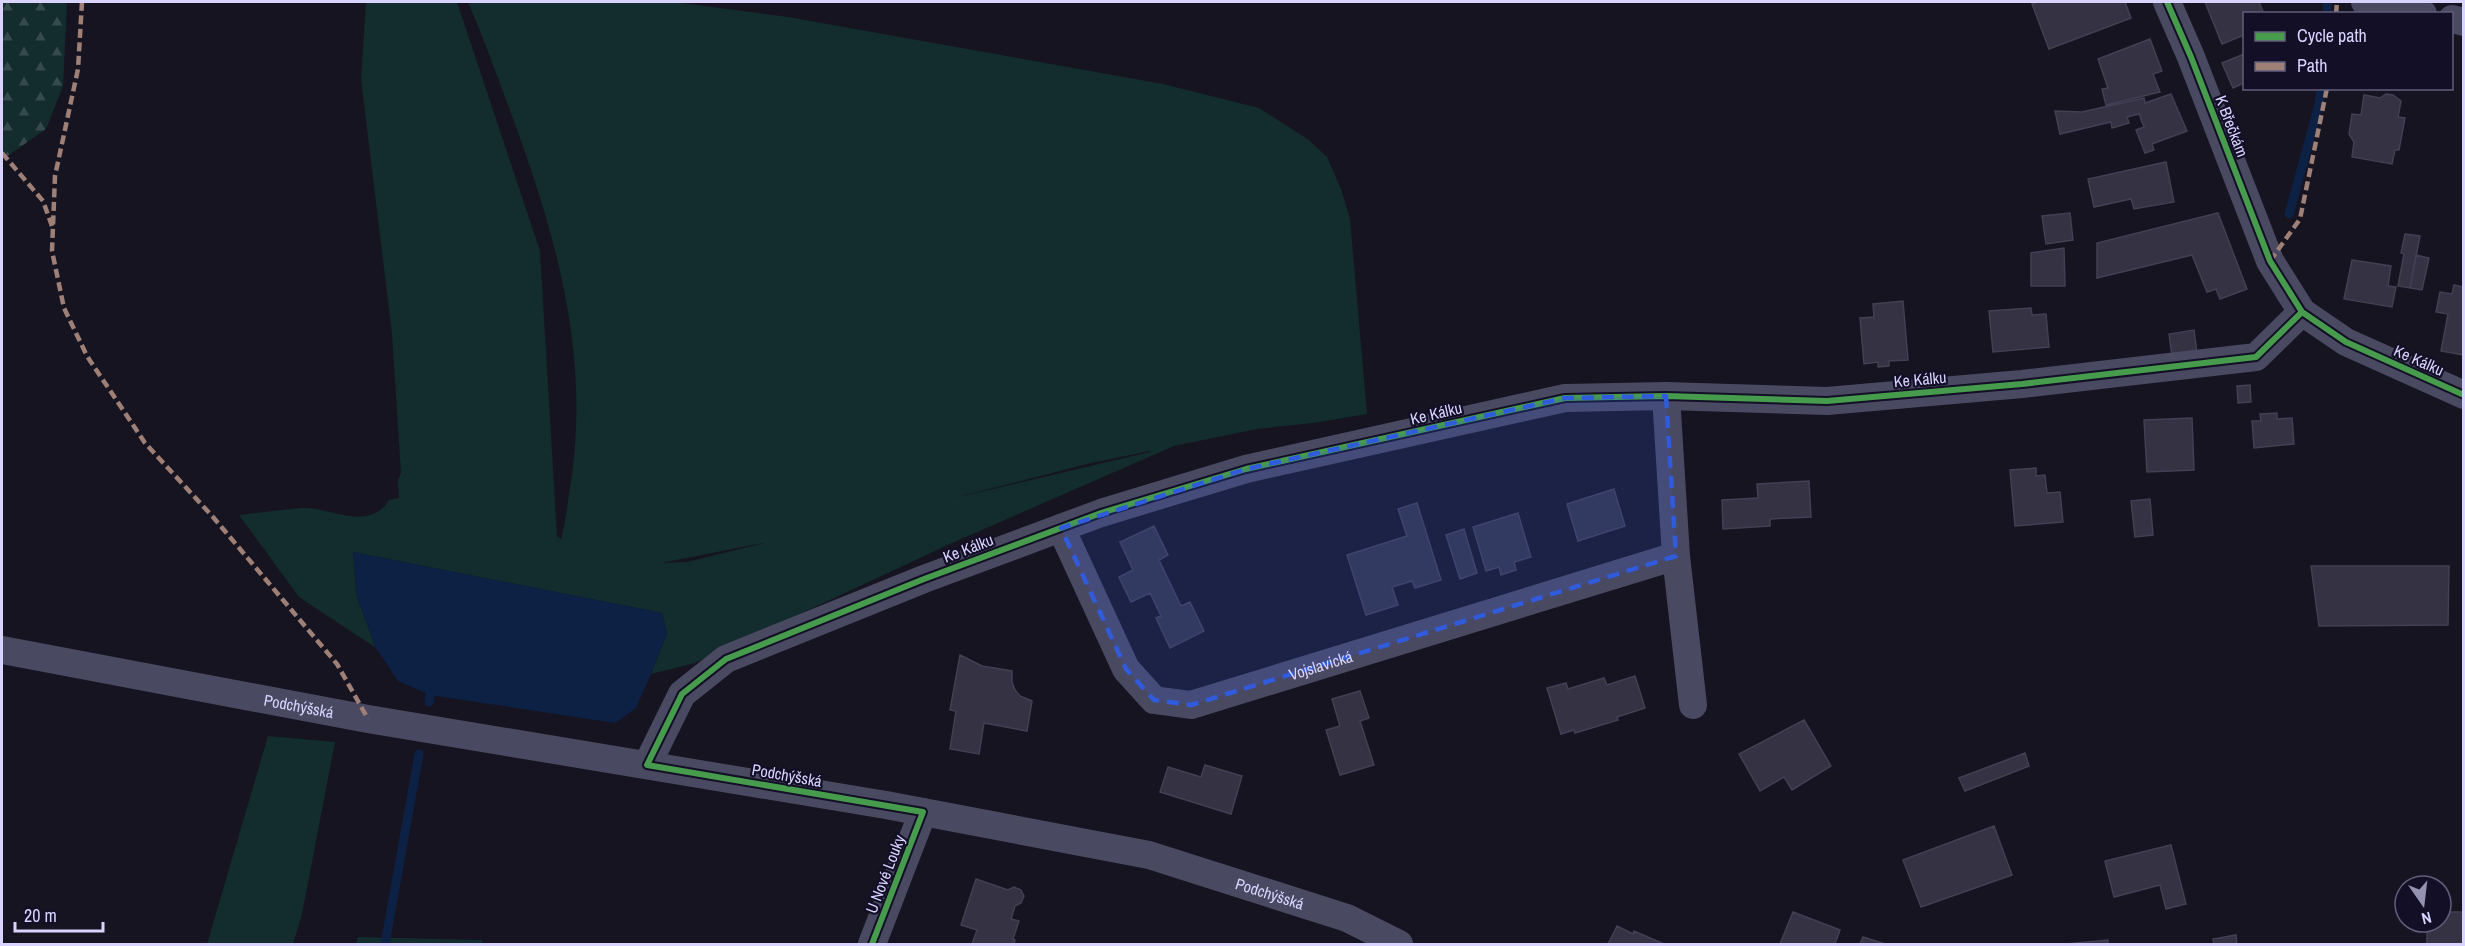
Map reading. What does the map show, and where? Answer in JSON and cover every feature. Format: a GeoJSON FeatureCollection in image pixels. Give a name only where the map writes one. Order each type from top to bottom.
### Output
{"type":"FeatureCollection","features":[{"type":"Feature","properties":{"kind":"street","name":"K Břečkám"},"geometry":{"type":"LineString","coordinates":[[2167,2],[2191,57],[2270,261]]}},
{"type":"Feature","properties":{"kind":"street"},"geometry":{"type":"LineString","coordinates":[[2365,2],[2413,12]]}},
{"type":"Feature","properties":{"kind":"street","name":"Ke Kálku"},"geometry":{"type":"LineString","coordinates":[[2270,261],[2302,312],[2346,342],[2463,395]]}},
{"type":"Feature","properties":{"kind":"street","name":"Ke Kálku"},"geometry":{"type":"LineString","coordinates":[[647,765],[682,694],[726,659],[924,579],[1101,513],[1246,469],[1565,398],[1666,396],[1827,401],[2022,384],[2256,357],[2302,312]]}},
{"type":"Feature","properties":{"kind":"street"},"geometry":{"type":"LineString","coordinates":[[1666,396],[1677,556],[1693,705]]}},
{"type":"Feature","properties":{"kind":"street","name":"Vojslavická"},"geometry":{"type":"LineString","coordinates":[[1061,528],[1126,669],[1154,700],[1191,705],[1677,556]]}},
{"type":"Feature","properties":{"kind":"street","name":"Podchýšská"},"geometry":{"type":"LineString","coordinates":[[2,650],[368,719],[923,812],[1149,855],[1347,918],[1399,945]]}},
{"type":"Feature","properties":{"kind":"street","name":"U Nové Louky"},"geometry":{"type":"LineString","coordinates":[[872,945],[923,812]]}},
{"type":"Feature","properties":{"kind":"highlighted area"},"geometry":{"type":"Polygon","coordinates":[[[1666,396],[1676,556],[1191,705],[1154,700],[1126,669],[1061,528],[1246,469],[1565,398],[1666,396]]]}},
{"type":"Feature","properties":{"kind":"green space"},"geometry":{"type":"Polygon","coordinates":[[[2,2],[67,2],[63,86],[46,129],[6,157],[2,157],[2,2]]]}},
{"type":"Feature","properties":{"kind":"green space"},"geometry":{"type":"Polygon","coordinates":[[[366,2],[457,2],[540,251],[557,536],[561,539],[567,511],[575,445],[576,396],[573,349],[566,302],[544,209],[529,163],[468,2],[674,2],[788,17],[1163,84],[1259,108],[1309,140],[1327,157],[1341,189],[1350,219],[1367,414],[1257,429],[1174,446],[952,543],[695,663],[651,674],[667,634],[662,613],[353,552],[357,597],[376,648],[299,597],[239,515],[304,508],[361,517],[381,510],[389,500],[399,498],[398,480],[401,473],[392,334],[361,79],[366,2]],[[1150,452],[1091,463],[950,499],[1150,452]],[[763,543],[661,563],[687,562],[763,543]]]}},
{"type":"Feature","properties":{"kind":"green space"},"geometry":{"type":"Polygon","coordinates":[[[268,736],[335,742],[302,914],[293,944],[207,944],[268,736]]]}},
{"type":"Feature","properties":{"kind":"green space"},"geometry":{"type":"Polygon","coordinates":[[[358,937],[482,940],[482,944],[356,944],[358,937]]]}},
{"type":"Feature","properties":{"kind":"water"},"geometry":{"type":"Polygon","coordinates":[[[353,552],[662,613],[667,634],[636,708],[615,723],[430,695],[398,681],[376,648],[357,597],[353,552]]]}},
{"type":"Feature","properties":{"kind":"building"},"geometry":{"type":"Polygon","coordinates":[[[2038,2],[2125,2],[2131,18],[2049,49],[2032,4],[2038,2]]]}},
{"type":"Feature","properties":{"kind":"building"},"geometry":{"type":"Polygon","coordinates":[[[2205,2],[2259,2],[2263,12],[2243,12],[2243,35],[2222,44],[2205,2]]]}},
{"type":"Feature","properties":{"kind":"building"},"geometry":{"type":"Polygon","coordinates":[[[2150,39],[2162,71],[2153,74],[2160,92],[2106,105],[2102,89],[2108,88],[2098,59],[2150,39]]]}},
{"type":"Feature","properties":{"kind":"building"},"geometry":{"type":"Polygon","coordinates":[[[2243,54],[2243,83],[2233,88],[2222,63],[2243,54]]]}},
{"type":"Feature","properties":{"kind":"building"},"geometry":{"type":"Polygon","coordinates":[[[2171,94],[2187,131],[2152,144],[2154,150],[2145,153],[2136,130],[2144,127],[2139,114],[2127,117],[2129,123],[2112,128],[2111,122],[2060,134],[2055,111],[2082,112],[2144,98],[2145,103],[2171,94]]]}},
{"type":"Feature","properties":{"kind":"building"},"geometry":{"type":"Polygon","coordinates":[[[2386,94],[2393,95],[2401,101],[2398,117],[2405,118],[2399,150],[2395,150],[2392,164],[2352,157],[2354,142],[2349,134],[2352,114],[2361,115],[2364,95],[2380,98],[2386,94]]]}},
{"type":"Feature","properties":{"kind":"building"},"geometry":{"type":"Polygon","coordinates":[[[2166,162],[2174,202],[2134,209],[2131,199],[2094,207],[2088,179],[2166,162]]]}},
{"type":"Feature","properties":{"kind":"building"},"geometry":{"type":"Polygon","coordinates":[[[2070,213],[2073,240],[2046,244],[2042,216],[2070,213]]]}},
{"type":"Feature","properties":{"kind":"building"},"geometry":{"type":"Polygon","coordinates":[[[2218,213],[2247,289],[2220,299],[2216,289],[2207,292],[2192,255],[2097,278],[2097,243],[2218,213]]]}},
{"type":"Feature","properties":{"kind":"building"},"geometry":{"type":"Polygon","coordinates":[[[2405,234],[2420,236],[2410,288],[2398,286],[2405,234]]]}},
{"type":"Feature","properties":{"kind":"building"},"geometry":{"type":"Polygon","coordinates":[[[2064,248],[2065,286],[2031,286],[2031,253],[2064,248]]]}},
{"type":"Feature","properties":{"kind":"building"},"geometry":{"type":"Polygon","coordinates":[[[2416,255],[2429,258],[2422,290],[2410,288],[2416,255]]]}},
{"type":"Feature","properties":{"kind":"building"},"geometry":{"type":"Polygon","coordinates":[[[2352,260],[2391,266],[2388,286],[2396,287],[2392,307],[2344,299],[2352,260]]]}},
{"type":"Feature","properties":{"kind":"building"},"geometry":{"type":"Polygon","coordinates":[[[2454,285],[2464,287],[2464,355],[2441,351],[2448,314],[2436,312],[2440,292],[2452,294],[2454,285]]]}},
{"type":"Feature","properties":{"kind":"building"},"geometry":{"type":"Polygon","coordinates":[[[1903,301],[1908,360],[1889,361],[1889,366],[1878,367],[1878,362],[1864,364],[1860,318],[1874,317],[1873,304],[1903,301]]]}},
{"type":"Feature","properties":{"kind":"building"},"geometry":{"type":"Polygon","coordinates":[[[2031,308],[2032,315],[2046,314],[2049,347],[1993,352],[1989,311],[2031,308]]]}},
{"type":"Feature","properties":{"kind":"building"},"geometry":{"type":"Polygon","coordinates":[[[2194,330],[2197,353],[2172,356],[2169,334],[2194,330]]]}},
{"type":"Feature","properties":{"kind":"building"},"geometry":{"type":"Polygon","coordinates":[[[2250,385],[2251,402],[2238,403],[2237,386],[2250,385]]]}},
{"type":"Feature","properties":{"kind":"building"},"geometry":{"type":"Polygon","coordinates":[[[2277,413],[2277,419],[2292,418],[2294,444],[2254,448],[2252,421],[2261,421],[2260,414],[2277,413]]]}},
{"type":"Feature","properties":{"kind":"building"},"geometry":{"type":"Polygon","coordinates":[[[2192,418],[2194,470],[2147,472],[2144,420],[2192,418]]]}},
{"type":"Feature","properties":{"kind":"building"},"geometry":{"type":"Polygon","coordinates":[[[2036,468],[2036,476],[2045,475],[2047,493],[2060,492],[2063,522],[2015,526],[2010,470],[2036,468]]]}},
{"type":"Feature","properties":{"kind":"building"},"geometry":{"type":"Polygon","coordinates":[[[1809,481],[1811,517],[1770,519],[1770,526],[1723,529],[1722,500],[1758,498],[1757,484],[1809,481]]]}},
{"type":"Feature","properties":{"kind":"building"},"geometry":{"type":"Polygon","coordinates":[[[1614,489],[1625,526],[1578,541],[1567,504],[1614,489]]]}},
{"type":"Feature","properties":{"kind":"building"},"geometry":{"type":"Polygon","coordinates":[[[2150,499],[2153,535],[2135,537],[2131,501],[2150,499]]]}},
{"type":"Feature","properties":{"kind":"building"},"geometry":{"type":"Polygon","coordinates":[[[1417,503],[1441,580],[1415,588],[1412,581],[1392,587],[1398,605],[1366,615],[1347,555],[1407,536],[1398,509],[1417,503]]]}},
{"type":"Feature","properties":{"kind":"building"},"geometry":{"type":"Polygon","coordinates":[[[1518,513],[1531,557],[1514,562],[1516,570],[1501,575],[1499,567],[1486,571],[1473,527],[1518,513]]]}},
{"type":"Feature","properties":{"kind":"building"},"geometry":{"type":"Polygon","coordinates":[[[1154,526],[1168,555],[1159,560],[1181,606],[1190,602],[1204,631],[1170,648],[1156,618],[1161,616],[1150,593],[1131,602],[1119,577],[1133,570],[1120,542],[1154,526]]]}},
{"type":"Feature","properties":{"kind":"building"},"geometry":{"type":"Polygon","coordinates":[[[1464,529],[1477,573],[1460,579],[1446,535],[1464,529]]]}},
{"type":"Feature","properties":{"kind":"building"},"geometry":{"type":"Polygon","coordinates":[[[2311,566],[2449,566],[2448,625],[2319,626],[2311,566]]]}},
{"type":"Feature","properties":{"kind":"building"},"geometry":{"type":"Polygon","coordinates":[[[960,655],[982,666],[1012,671],[1015,690],[1020,696],[1032,701],[1027,731],[984,723],[979,754],[950,749],[956,711],[950,710],[960,655]]]}},
{"type":"Feature","properties":{"kind":"building"},"geometry":{"type":"Polygon","coordinates":[[[1635,676],[1645,708],[1617,717],[1618,720],[1575,733],[1574,730],[1561,734],[1547,688],[1566,683],[1568,689],[1604,678],[1607,685],[1635,676]]]}},
{"type":"Feature","properties":{"kind":"building"},"geometry":{"type":"Polygon","coordinates":[[[1360,691],[1369,718],[1360,721],[1374,765],[1340,775],[1326,730],[1340,726],[1332,699],[1360,691]]]}},
{"type":"Feature","properties":{"kind":"building"},"geometry":{"type":"Polygon","coordinates":[[[1804,720],[1831,766],[1792,790],[1784,777],[1760,791],[1739,754],[1804,720]]]}},
{"type":"Feature","properties":{"kind":"building"},"geometry":{"type":"Polygon","coordinates":[[[2025,753],[2029,766],[1965,791],[1959,778],[2025,753]]]}},
{"type":"Feature","properties":{"kind":"building"},"geometry":{"type":"Polygon","coordinates":[[[1205,765],[1242,776],[1231,814],[1160,792],[1168,767],[1201,777],[1205,765]]]}},
{"type":"Feature","properties":{"kind":"building"},"geometry":{"type":"Polygon","coordinates":[[[1994,826],[2012,875],[1921,907],[1903,860],[1994,826]]]}},
{"type":"Feature","properties":{"kind":"building"},"geometry":{"type":"Polygon","coordinates":[[[2171,845],[2186,904],[2166,909],[2160,885],[2114,897],[2105,861],[2171,845]]]}},
{"type":"Feature","properties":{"kind":"building"},"geometry":{"type":"Polygon","coordinates":[[[976,879],[1008,890],[1014,887],[1021,890],[1024,896],[1021,903],[1015,906],[1011,919],[1019,921],[1013,939],[1014,944],[972,944],[977,930],[961,925],[976,879]]]}},
{"type":"Feature","properties":{"kind":"building"},"geometry":{"type":"Polygon","coordinates":[[[1793,912],[1840,930],[1835,944],[1780,944],[1793,912]]]}},
{"type":"Feature","properties":{"kind":"building"},"geometry":{"type":"Polygon","coordinates":[[[2453,912],[2464,912],[2464,944],[2427,944],[2427,934],[2453,934],[2453,912]]]}},
{"type":"Feature","properties":{"kind":"building"},"geometry":{"type":"Polygon","coordinates":[[[1617,926],[1633,934],[1634,931],[1664,944],[1608,944],[1617,926]]]}},
{"type":"Feature","properties":{"kind":"building"},"geometry":{"type":"Polygon","coordinates":[[[2236,935],[2237,944],[2214,944],[2213,939],[2236,935]]]}},
{"type":"Feature","properties":{"kind":"building"},"geometry":{"type":"Polygon","coordinates":[[[1863,937],[1885,944],[1860,944],[1863,937]]]}},
{"type":"Feature","properties":{"kind":"building"},"geometry":{"type":"Polygon","coordinates":[[[2108,940],[2108,944],[2065,944],[2108,940]]]}},
{"type":"Feature","properties":{"kind":"waterway"},"geometry":{"type":"LineString","coordinates":[[2327,2],[2328,12]]}},
{"type":"Feature","properties":{"kind":"waterway"},"geometry":{"type":"LineString","coordinates":[[2289,214],[2321,90]]}},
{"type":"Feature","properties":{"kind":"waterway"},"geometry":{"type":"LineString","coordinates":[[429,702],[430,695]]}},
{"type":"Feature","properties":{"kind":"waterway"},"geometry":{"type":"LineString","coordinates":[[385,944],[419,754]]}},
{"type":"Feature","properties":{"kind":"marked path"},"geometry":{"type":"LineString","coordinates":[[82,2],[78,69],[55,176],[52,251],[64,308],[87,356],[145,443],[213,517],[337,664],[368,719]]}},
{"type":"Feature","properties":{"kind":"marked path"},"geometry":{"type":"LineString","coordinates":[[2336,12],[2337,2]]}},
{"type":"Feature","properties":{"kind":"marked path"},"geometry":{"type":"LineString","coordinates":[[2270,261],[2300,219],[2327,90]]}},
{"type":"Feature","properties":{"kind":"marked path"},"geometry":{"type":"LineString","coordinates":[[2,153],[43,201],[52,226]]}},
{"type":"Feature","properties":{"kind":"cycle path"},"geometry":{"type":"LineString","coordinates":[[2167,2],[2191,57],[2270,261],[2302,312],[2346,342],[2464,395]]}},
{"type":"Feature","properties":{"kind":"cycle path"},"geometry":{"type":"LineString","coordinates":[[872,944],[923,812],[647,765],[682,694],[726,659],[924,579],[1101,513],[1246,469],[1565,398],[1666,396],[1827,401],[2022,384],[2256,357],[2302,312]]}}]}
